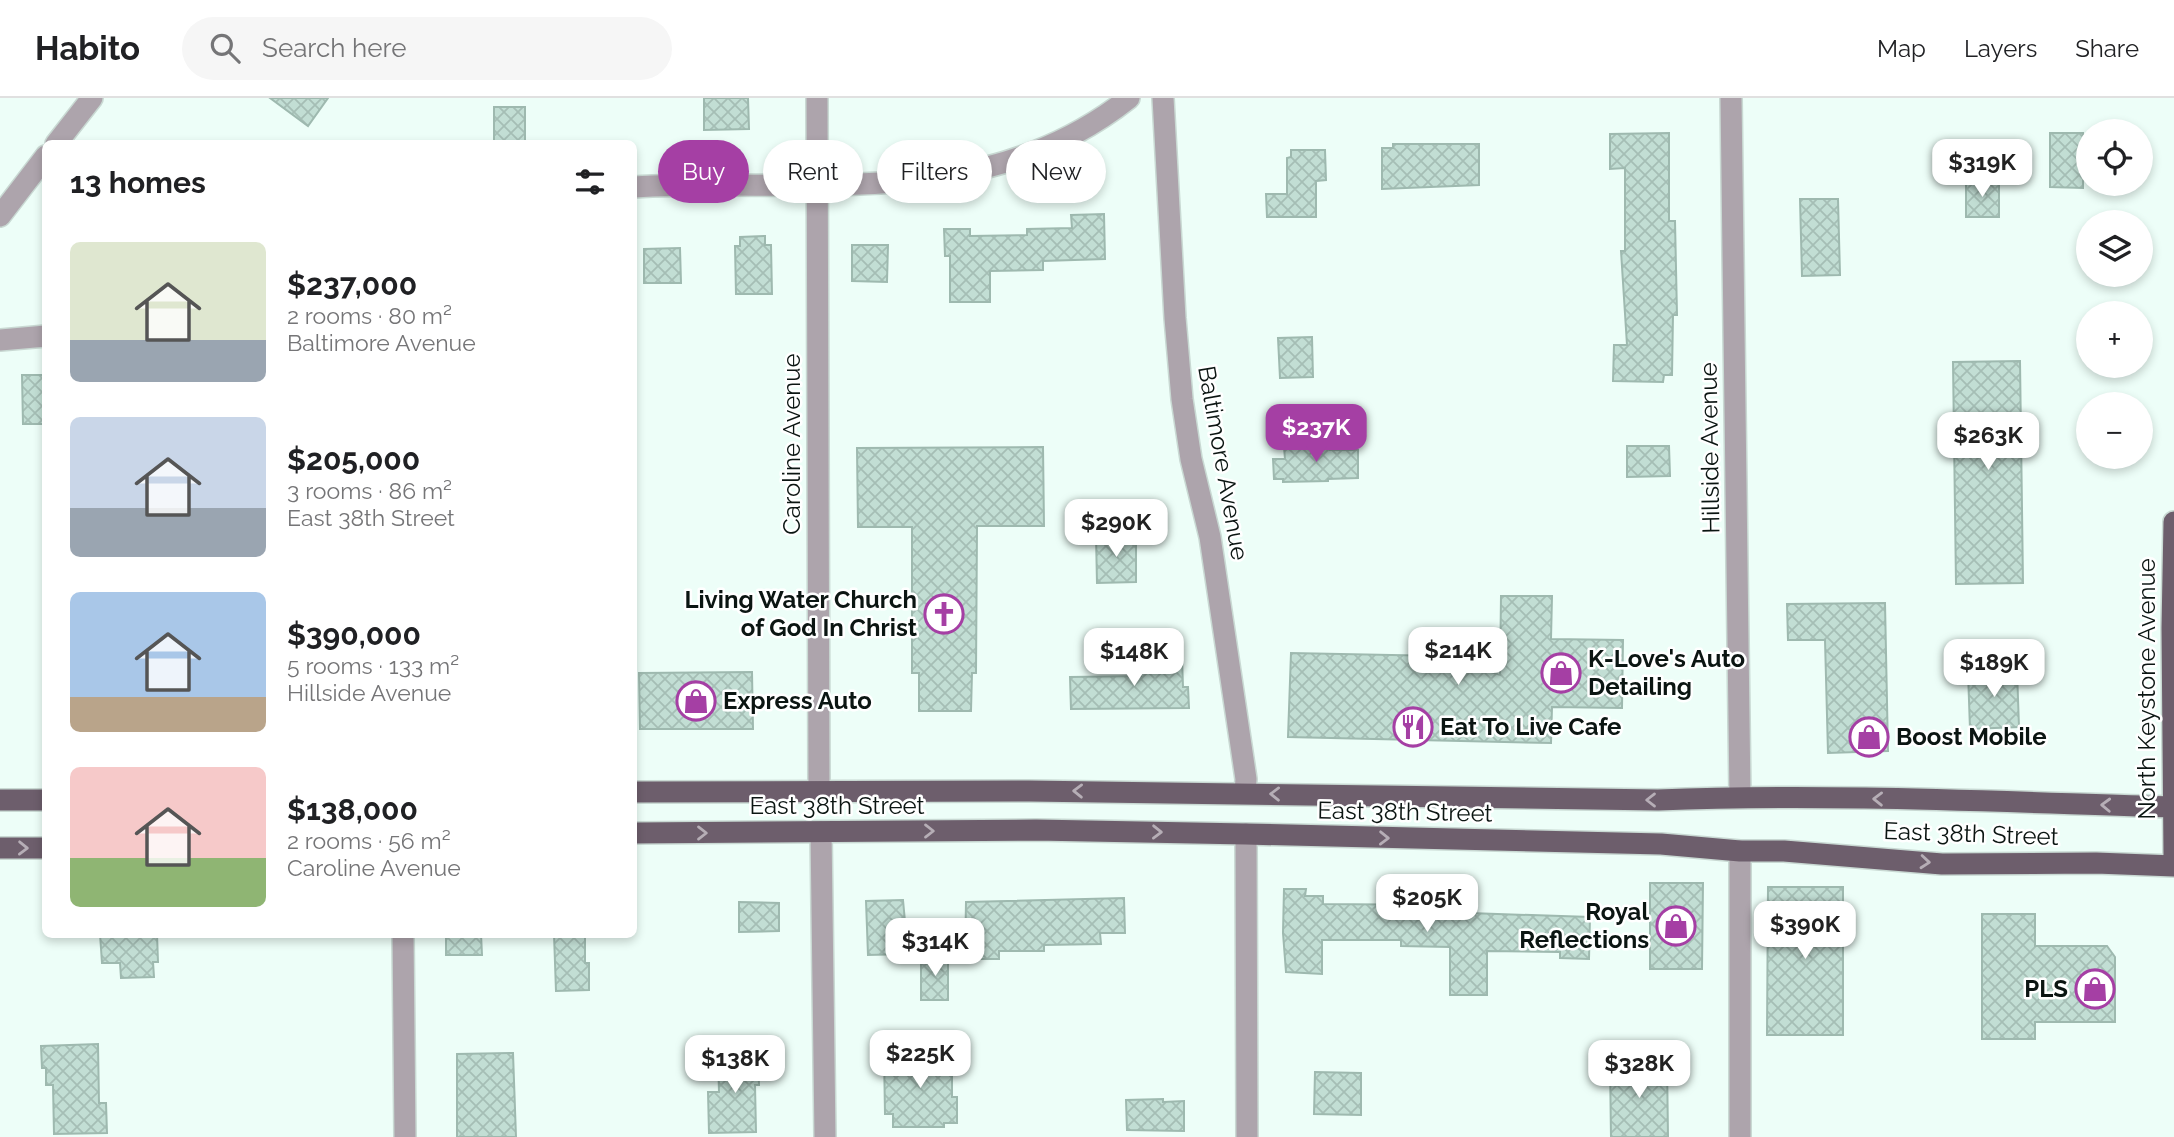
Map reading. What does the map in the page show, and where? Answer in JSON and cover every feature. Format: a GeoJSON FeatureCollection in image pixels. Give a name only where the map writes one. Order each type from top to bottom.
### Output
{"type":"FeatureCollection","features":[{"type":"Feature","properties":{"kind":"main road","name":"North Keystone Avenue"},"geometry":{"type":"LineString","coordinates":[[2174,522],[2174,855]]}},
{"type":"Feature","properties":{"kind":"main road","name":"East 38th Street"},"geometry":{"type":"LineString","coordinates":[[637,792],[1245,793],[1603,799],[1740,797],[1978,800],[2174,807]]}},
{"type":"Feature","properties":{"kind":"main road"},"geometry":{"type":"LineString","coordinates":[[0,800],[42,800]]}},
{"type":"Feature","properties":{"kind":"main road","name":"East 38th Street"},"geometry":{"type":"LineString","coordinates":[[637,833],[1037,830],[1246,834],[1661,844],[1942,864],[2096,863],[2174,866]]}},
{"type":"Feature","properties":{"kind":"main road"},"geometry":{"type":"LineString","coordinates":[[0,848],[42,848]]}},
{"type":"Feature","properties":{"kind":"street"},"geometry":{"type":"LineString","coordinates":[[59,140],[92,98]]}},
{"type":"Feature","properties":{"kind":"street","name":"Caroline Avenue"},"geometry":{"type":"LineString","coordinates":[[817,98],[817,140]]}},
{"type":"Feature","properties":{"kind":"street"},"geometry":{"type":"LineString","coordinates":[[863,183],[942,178],[1019,159],[1072,136],[1129,98]]}},
{"type":"Feature","properties":{"kind":"street","name":"Baltimore Avenue"},"geometry":{"type":"LineString","coordinates":[[1163,98],[1174,305],[1182,398],[1191,459],[1212,552],[1246,779],[1245,793]]}},
{"type":"Feature","properties":{"kind":"street","name":"Hillside Avenue"},"geometry":{"type":"LineString","coordinates":[[1731,98],[1740,797]]}},
{"type":"Feature","properties":{"kind":"street"},"geometry":{"type":"LineString","coordinates":[[0,216],[42,161]]}},
{"type":"Feature","properties":{"kind":"street"},"geometry":{"type":"LineString","coordinates":[[637,187],[763,185]]}},
{"type":"Feature","properties":{"kind":"street","name":"Caroline Avenue"},"geometry":{"type":"LineString","coordinates":[[818,203],[819,791]]}},
{"type":"Feature","properties":{"kind":"street"},"geometry":{"type":"LineString","coordinates":[[0,340],[42,336]]}},
{"type":"Feature","properties":{"kind":"street"},"geometry":{"type":"LineString","coordinates":[[821,832],[825,1137]]}},
{"type":"Feature","properties":{"kind":"street"},"geometry":{"type":"LineString","coordinates":[[1246,834],[1247,1137]]}},
{"type":"Feature","properties":{"kind":"street"},"geometry":{"type":"LineString","coordinates":[[1740,851],[1740,1137]]}},
{"type":"Feature","properties":{"kind":"street"},"geometry":{"type":"LineString","coordinates":[[402,938],[405,1137]]}},
{"type":"Feature","properties":{"kind":"building"},"geometry":{"type":"Polygon","coordinates":[[[270,98],[328,98],[308,126],[270,98]]]}},
{"type":"Feature","properties":{"kind":"building"},"geometry":{"type":"Polygon","coordinates":[[[704,98],[748,98],[749,129],[704,130],[704,98]]]}},
{"type":"Feature","properties":{"kind":"building"},"geometry":{"type":"Polygon","coordinates":[[[494,107],[525,107],[525,140],[494,140],[494,107]]]}},
{"type":"Feature","properties":{"kind":"building"},"geometry":{"type":"Polygon","coordinates":[[[1669,133],[1669,221],[1675,221],[1677,315],[1673,315],[1672,375],[1664,375],[1663,382],[1613,381],[1614,345],[1627,345],[1621,251],[1625,251],[1625,168],[1610,169],[1610,134],[1669,133]]]}},
{"type":"Feature","properties":{"kind":"building"},"geometry":{"type":"Polygon","coordinates":[[[2050,133],[2076,133],[2076,188],[2050,187],[2050,133]]]}},
{"type":"Feature","properties":{"kind":"building"},"geometry":{"type":"Polygon","coordinates":[[[1393,144],[1479,144],[1479,185],[1382,189],[1382,148],[1393,148],[1393,144]]]}},
{"type":"Feature","properties":{"kind":"building"},"geometry":{"type":"Polygon","coordinates":[[[1291,150],[1325,150],[1326,180],[1316,181],[1316,217],[1267,217],[1266,194],[1287,194],[1287,158],[1291,157],[1291,150]]]}},
{"type":"Feature","properties":{"kind":"building"},"geometry":{"type":"Polygon","coordinates":[[[1966,180],[1999,181],[1999,217],[1966,217],[1966,180]]]}},
{"type":"Feature","properties":{"kind":"building"},"geometry":{"type":"Polygon","coordinates":[[[1800,199],[1838,199],[1840,275],[1802,276],[1800,199]]]}},
{"type":"Feature","properties":{"kind":"building"},"geometry":{"type":"Polygon","coordinates":[[[1104,214],[1105,259],[1043,261],[1043,270],[990,271],[990,302],[950,302],[950,256],[945,256],[944,229],[970,229],[970,236],[1027,235],[1027,229],[1072,228],[1071,215],[1104,214]]]}},
{"type":"Feature","properties":{"kind":"building"},"geometry":{"type":"Polygon","coordinates":[[[765,236],[765,245],[771,245],[772,294],[736,294],[735,246],[740,246],[740,237],[765,236]]]}},
{"type":"Feature","properties":{"kind":"building"},"geometry":{"type":"Polygon","coordinates":[[[852,245],[888,245],[887,282],[852,281],[852,245]]]}},
{"type":"Feature","properties":{"kind":"building"},"geometry":{"type":"Polygon","coordinates":[[[680,248],[681,283],[644,283],[644,249],[680,248]]]}},
{"type":"Feature","properties":{"kind":"building"},"geometry":{"type":"Polygon","coordinates":[[[1312,337],[1313,377],[1280,378],[1278,338],[1312,337]]]}},
{"type":"Feature","properties":{"kind":"building"},"geometry":{"type":"Polygon","coordinates":[[[2020,361],[2023,583],[1956,584],[1953,362],[2020,361]]]}},
{"type":"Feature","properties":{"kind":"building"},"geometry":{"type":"Polygon","coordinates":[[[22,375],[42,375],[42,424],[23,424],[22,375]]]}},
{"type":"Feature","properties":{"kind":"building"},"geometry":{"type":"Polygon","coordinates":[[[1330,446],[1330,450],[1358,450],[1358,478],[1283,482],[1283,479],[1274,479],[1273,459],[1285,459],[1284,447],[1330,446]]]}},
{"type":"Feature","properties":{"kind":"building"},"geometry":{"type":"Polygon","coordinates":[[[1627,446],[1669,446],[1670,476],[1627,477],[1627,446]]]}},
{"type":"Feature","properties":{"kind":"building"},"geometry":{"type":"Polygon","coordinates":[[[1043,447],[1044,526],[977,526],[976,673],[972,673],[971,711],[919,711],[919,673],[912,673],[912,527],[858,527],[857,448],[1043,447]]]}},
{"type":"Feature","properties":{"kind":"building"},"geometry":{"type":"Polygon","coordinates":[[[1136,535],[1136,582],[1097,583],[1096,536],[1136,535]]]}},
{"type":"Feature","properties":{"kind":"building"},"geometry":{"type":"Polygon","coordinates":[[[1501,596],[1552,596],[1551,639],[1623,640],[1622,708],[1552,707],[1551,743],[1288,737],[1291,653],[1442,656],[1500,675],[1501,596]]]}},
{"type":"Feature","properties":{"kind":"building"},"geometry":{"type":"Polygon","coordinates":[[[1885,603],[1888,751],[1828,753],[1825,640],[1788,640],[1787,604],[1885,603]]]}},
{"type":"Feature","properties":{"kind":"building"},"geometry":{"type":"Polygon","coordinates":[[[1182,657],[1183,687],[1188,687],[1189,708],[1071,709],[1070,677],[1141,676],[1140,659],[1182,657]]]}},
{"type":"Feature","properties":{"kind":"building"},"geometry":{"type":"Polygon","coordinates":[[[2017,670],[2019,727],[1970,729],[1968,672],[2017,670]]]}},
{"type":"Feature","properties":{"kind":"building","name":"Express Auto"},"geometry":{"type":"Polygon","coordinates":[[[752,672],[753,729],[640,729],[639,673],[752,672]]]}},
{"type":"Feature","properties":{"kind":"building","name":"Royal Reflections"},"geometry":{"type":"Polygon","coordinates":[[[1650,883],[1703,883],[1702,969],[1650,969],[1650,883]]]}},
{"type":"Feature","properties":{"kind":"building"},"geometry":{"type":"Polygon","coordinates":[[[1768,887],[1843,887],[1843,1035],[1767,1035],[1768,887]]]}},
{"type":"Feature","properties":{"kind":"building"},"geometry":{"type":"Polygon","coordinates":[[[1284,889],[1306,889],[1305,896],[1323,896],[1323,904],[1445,905],[1445,901],[1469,901],[1469,913],[1590,917],[1589,959],[1560,958],[1560,952],[1487,951],[1487,995],[1450,995],[1450,947],[1401,946],[1401,940],[1322,940],[1322,974],[1286,972],[1284,889]]]}},
{"type":"Feature","properties":{"kind":"building"},"geometry":{"type":"Polygon","coordinates":[[[1124,898],[1125,933],[1100,933],[1101,944],[1044,945],[1044,951],[999,951],[999,959],[965,959],[966,902],[1124,898]]]}},
{"type":"Feature","properties":{"kind":"building"},"geometry":{"type":"Polygon","coordinates":[[[903,900],[908,954],[868,955],[866,901],[903,900]]]}},
{"type":"Feature","properties":{"kind":"building"},"geometry":{"type":"Polygon","coordinates":[[[739,902],[779,903],[779,931],[739,932],[739,902]]]}},
{"type":"Feature","properties":{"kind":"building"},"geometry":{"type":"Polygon","coordinates":[[[1982,914],[2035,914],[2035,946],[2107,946],[2115,957],[2115,1022],[2035,1022],[2035,1039],[1982,1039],[1982,914]]]}},
{"type":"Feature","properties":{"kind":"building"},"geometry":{"type":"Polygon","coordinates":[[[100,938],[157,938],[158,962],[153,962],[154,977],[121,978],[120,963],[102,963],[100,938]]]}},
{"type":"Feature","properties":{"kind":"building"},"geometry":{"type":"Polygon","coordinates":[[[446,938],[481,938],[482,955],[446,955],[446,938]]]}},
{"type":"Feature","properties":{"kind":"building"},"geometry":{"type":"Polygon","coordinates":[[[554,938],[585,938],[589,990],[556,991],[554,938]]]}},
{"type":"Feature","properties":{"kind":"building"},"geometry":{"type":"Polygon","coordinates":[[[921,955],[948,955],[948,1000],[921,1000],[921,955]]]}},
{"type":"Feature","properties":{"kind":"building"},"geometry":{"type":"Polygon","coordinates":[[[98,1044],[99,1103],[106,1103],[107,1133],[54,1134],[53,1085],[46,1085],[46,1068],[42,1068],[41,1046],[98,1044]]]}},
{"type":"Feature","properties":{"kind":"building"},"geometry":{"type":"Polygon","coordinates":[[[513,1053],[516,1137],[457,1137],[457,1054],[513,1053]]]}},
{"type":"Feature","properties":{"kind":"building"},"geometry":{"type":"Polygon","coordinates":[[[758,1053],[759,1085],[755,1085],[756,1132],[709,1133],[708,1092],[719,1092],[718,1054],[758,1053]]]}},
{"type":"Feature","properties":{"kind":"building"},"geometry":{"type":"Polygon","coordinates":[[[952,1053],[952,1097],[957,1097],[957,1123],[944,1123],[944,1127],[893,1127],[893,1114],[885,1114],[884,1054],[952,1053]]]}},
{"type":"Feature","properties":{"kind":"building"},"geometry":{"type":"Polygon","coordinates":[[[1624,1061],[1667,1062],[1668,1137],[1611,1137],[1610,1064],[1624,1064],[1624,1061]]]}},
{"type":"Feature","properties":{"kind":"building"},"geometry":{"type":"Polygon","coordinates":[[[1315,1072],[1361,1073],[1361,1115],[1314,1114],[1315,1072]]]}},
{"type":"Feature","properties":{"kind":"building"},"geometry":{"type":"Polygon","coordinates":[[[1163,1099],[1163,1102],[1184,1101],[1184,1131],[1127,1130],[1126,1100],[1163,1099]]]}},
{"type":"Feature","properties":{"kind":"place","name":"Living Water Church of God In Christ"},"geometry":{"type":"Point","coordinates":[944,614]}},
{"type":"Feature","properties":{"kind":"place","name":"K-Love's Auto Detailing"},"geometry":{"type":"Point","coordinates":[1561,673]}},
{"type":"Feature","properties":{"kind":"place","name":"Express Auto"},"geometry":{"type":"Point","coordinates":[696,701]}},
{"type":"Feature","properties":{"kind":"place","name":"Eat To Live Cafe"},"geometry":{"type":"Point","coordinates":[1413,727]}},
{"type":"Feature","properties":{"kind":"place","name":"Boost Mobile"},"geometry":{"type":"Point","coordinates":[1869,737]}},
{"type":"Feature","properties":{"kind":"place","name":"Royal Reflections"},"geometry":{"type":"Point","coordinates":[1676,926]}},
{"type":"Feature","properties":{"kind":"place","name":"PLS"},"geometry":{"type":"Point","coordinates":[2095,989]}}]}
